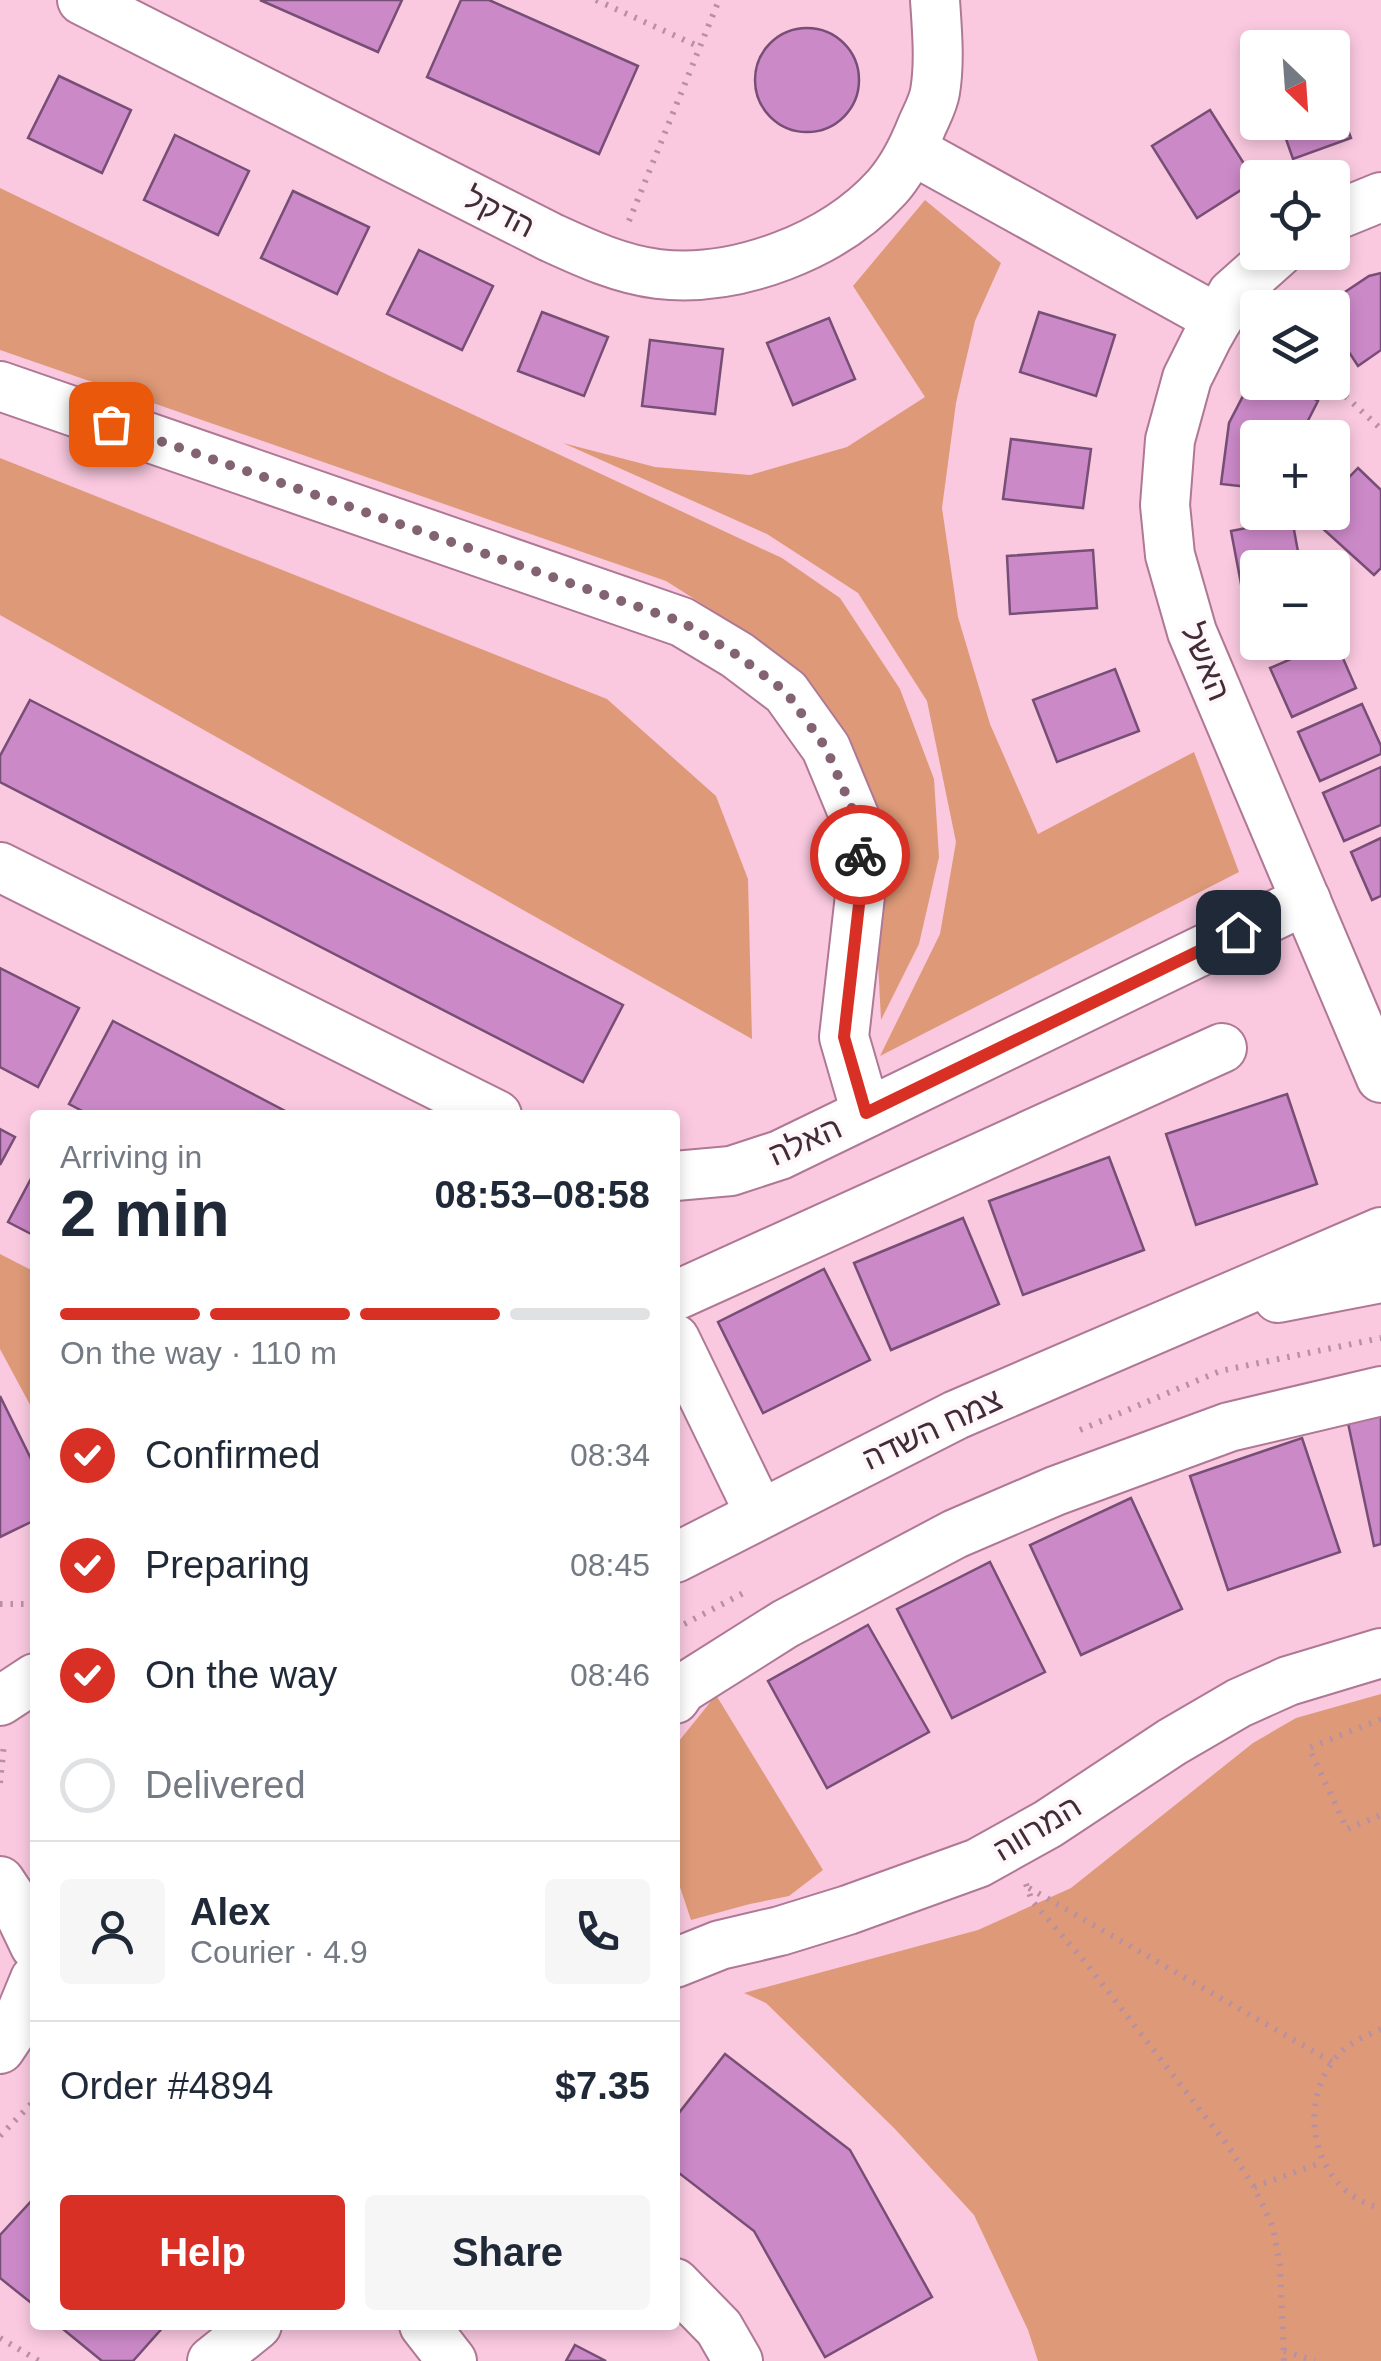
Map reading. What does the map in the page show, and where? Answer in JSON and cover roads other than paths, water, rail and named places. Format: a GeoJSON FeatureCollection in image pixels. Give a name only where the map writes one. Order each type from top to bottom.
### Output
{"type":"FeatureCollection","features":[{"type":"Feature","properties":{"kind":"street","name":"הדקל"},"geometry":{"type":"LineString","coordinates":[[82,0],[550,237],[612,264],[658,274],[708,276],[811,245],[864,210],[890,185],[912,150],[935,96],[936,0]]}},
{"type":"Feature","properties":{"kind":"street"},"geometry":{"type":"LineString","coordinates":[[912,150],[1218,319]]}},
{"type":"Feature","properties":{"kind":"street"},"geometry":{"type":"LineString","coordinates":[[1350,209],[1381,197]]}},
{"type":"Feature","properties":{"kind":"street","name":"האשל"},"geometry":{"type":"LineString","coordinates":[[1259,270],[1232,294],[1187,378],[1170,440],[1164,505],[1170,555],[1192,632],[1381,1078]]}},
{"type":"Feature","properties":{"kind":"street"},"geometry":{"type":"LineString","coordinates":[[0,386],[682,622],[737,655],[786,692],[826,748],[856,818],[862,878],[844,1037],[866,1113]]}},
{"type":"Feature","properties":{"kind":"street"},"geometry":{"type":"LineString","coordinates":[[0,867],[487,1110]]}},
{"type":"Feature","properties":{"kind":"street","name":"האלה"},"geometry":{"type":"LineString","coordinates":[[680,1176],[731,1171],[780,1155],[1306,900]]}},
{"type":"Feature","properties":{"kind":"street"},"geometry":{"type":"LineString","coordinates":[[680,1294],[1222,1048]]}},
{"type":"Feature","properties":{"kind":"street","name":"צמח השדה"},"geometry":{"type":"LineString","coordinates":[[680,1555],[956,1415],[1381,1232]]}},
{"type":"Feature","properties":{"kind":"street","name":"צמח השדה"},"geometry":{"type":"LineString","coordinates":[[1196,1313],[1381,1278]]}},
{"type":"Feature","properties":{"kind":"street"},"geometry":{"type":"LineString","coordinates":[[680,1349],[760,1514]]}},
{"type":"Feature","properties":{"kind":"street"},"geometry":{"type":"LineString","coordinates":[[680,1692],[786,1624],[955,1534],[1022,1505],[1230,1427],[1381,1391]]}},
{"type":"Feature","properties":{"kind":"street","name":"המרווה"},"geometry":{"type":"LineString","coordinates":[[680,1962],[720,1945],[848,1910],[978,1864],[1019,1866],[1062,1815],[1172,1742],[1288,1680],[1381,1653]]}},
{"type":"Feature","properties":{"kind":"street"},"geometry":{"type":"LineString","coordinates":[[0,1700],[30,1681]]}},
{"type":"Feature","properties":{"kind":"street"},"geometry":{"type":"LineString","coordinates":[[0,1860],[30,1868]]}},
{"type":"Feature","properties":{"kind":"street"},"geometry":{"type":"LineString","coordinates":[[0,1881],[30,1936]]}},
{"type":"Feature","properties":{"kind":"street"},"geometry":{"type":"LineString","coordinates":[[0,2049],[16,2025],[30,1991]]}},
{"type":"Feature","properties":{"kind":"street"},"geometry":{"type":"LineString","coordinates":[[0,2074],[30,2057]]}},
{"type":"Feature","properties":{"kind":"street"},"geometry":{"type":"LineString","coordinates":[[680,2288],[719,2328],[738,2361]]}},
{"type":"Feature","properties":{"kind":"street"},"geometry":{"type":"LineString","coordinates":[[212,2361],[251,2330]]}},
{"type":"Feature","properties":{"kind":"street"},"geometry":{"type":"LineString","coordinates":[[428,2330],[452,2361]]}}]}
